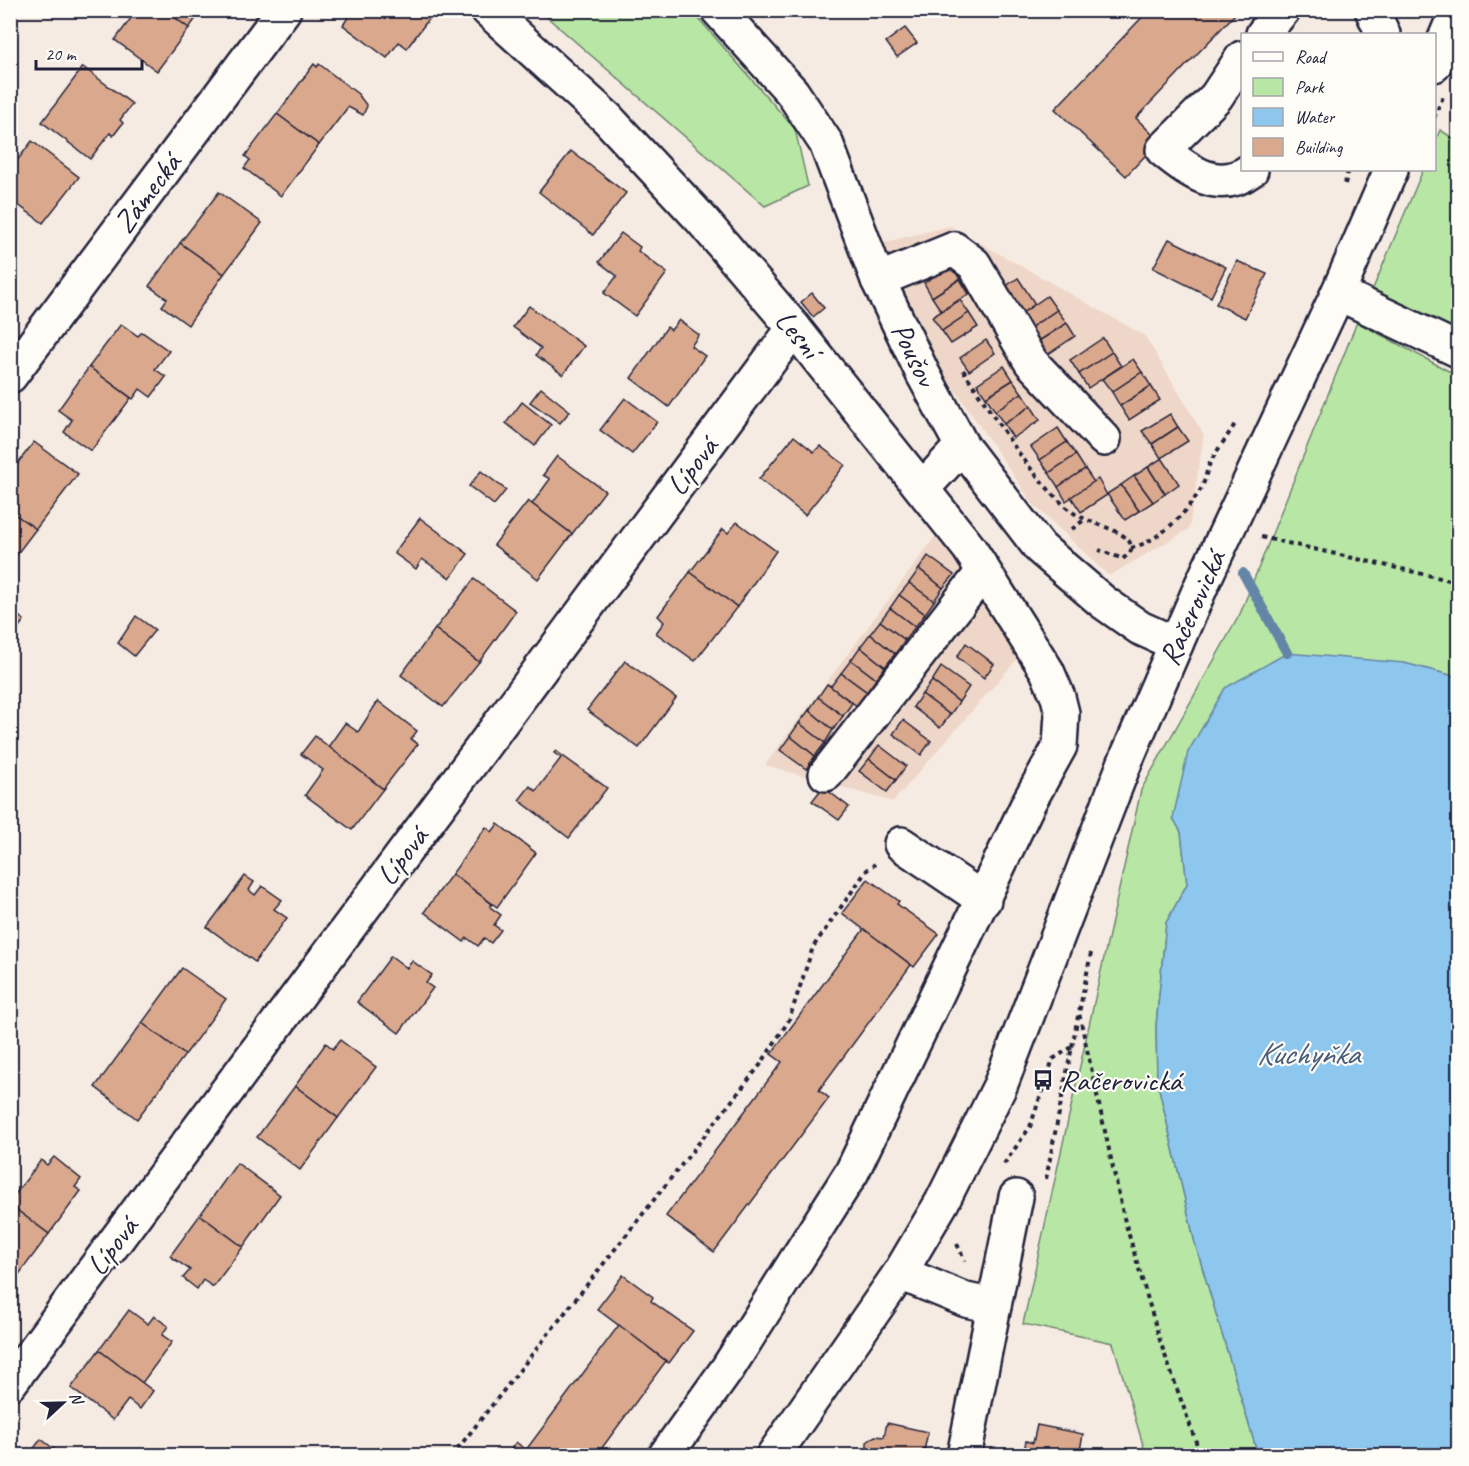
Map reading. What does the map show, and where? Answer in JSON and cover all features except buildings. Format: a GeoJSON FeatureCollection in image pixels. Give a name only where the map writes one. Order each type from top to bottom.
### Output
{"type":"FeatureCollection","features":[{"type":"Feature","properties":{"kind":"street","name":"Zámecká"},"geometry":{"type":"LineString","coordinates":[[10,376],[284,10]]}},
{"type":"Feature","properties":{"kind":"street","name":"Lesní"},"geometry":{"type":"LineString","coordinates":[[488,10],[607,118],[701,219],[794,328],[923,488],[983,572],[1047,671],[1058,697],[1062,723],[1060,746],[1029,802],[852,1172],[728,1368],[665,1455]]}},
{"type":"Feature","properties":{"kind":"street","name":"Poušov"},"geometry":{"type":"LineString","coordinates":[[718,10],[792,92],[826,143],[878,280],[923,374],[962,446],[1040,548],[1104,602],[1140,628],[1176,644]]}},
{"type":"Feature","properties":{"kind":"street"},"geometry":{"type":"LineString","coordinates":[[1372,10],[1383,33]]}},
{"type":"Feature","properties":{"kind":"street"},"geometry":{"type":"LineString","coordinates":[[1436,60],[1457,10]]}},
{"type":"Feature","properties":{"kind":"street"},"geometry":{"type":"LineString","coordinates":[[1241,60],[1216,97],[1163,150],[1185,169],[1213,180],[1239,179],[1250,171]]}},
{"type":"Feature","properties":{"kind":"street","name":"Račerovická"},"geometry":{"type":"LineString","coordinates":[[773,1455],[900,1273],[942,1202],[1000,1086],[1125,762],[1202,584],[1338,293],[1391,171]]}},
{"type":"Feature","properties":{"kind":"street"},"geometry":{"type":"LineString","coordinates":[[878,280],[954,249],[974,264],[1030,362],[1104,439]]}},
{"type":"Feature","properties":{"kind":"street"},"geometry":{"type":"LineString","coordinates":[[1338,293],[1458,350]]}},
{"type":"Feature","properties":{"kind":"street","name":"Lípová"},"geometry":{"type":"LineString","coordinates":[[10,1383],[794,328]]}},
{"type":"Feature","properties":{"kind":"street"},"geometry":{"type":"LineString","coordinates":[[923,488],[962,446]]}},
{"type":"Feature","properties":{"kind":"street"},"geometry":{"type":"LineString","coordinates":[[826,774],[983,572]]}},
{"type":"Feature","properties":{"kind":"street"},"geometry":{"type":"LineString","coordinates":[[901,844],[984,900]]}},
{"type":"Feature","properties":{"kind":"street"},"geometry":{"type":"LineString","coordinates":[[964,1455],[1016,1197]]}},
{"type":"Feature","properties":{"kind":"street"},"geometry":{"type":"LineString","coordinates":[[900,1273],[966,1300],[994,1306]]}},
{"type":"Feature","properties":{"kind":"path"},"geometry":{"type":"LineString","coordinates":[[961,367],[1024,460],[1066,508],[1084,520],[1125,537],[1131,548],[1129,556],[1124,559],[1088,545]]}},
{"type":"Feature","properties":{"kind":"path"},"geometry":{"type":"LineString","coordinates":[[1131,548],[1144,545],[1184,511],[1202,488],[1209,465],[1240,417]]}},
{"type":"Feature","properties":{"kind":"path"},"geometry":{"type":"LineString","coordinates":[[1040,548],[1051,539],[1065,536],[1084,520]]}},
{"type":"Feature","properties":{"kind":"path"},"geometry":{"type":"LineString","coordinates":[[1254,535],[1458,582]]}},
{"type":"Feature","properties":{"kind":"path"},"geometry":{"type":"LineString","coordinates":[[452,1455],[761,1064],[789,1020],[813,947],[867,870],[901,844]]}},
{"type":"Feature","properties":{"kind":"path"},"geometry":{"type":"LineString","coordinates":[[1093,945],[1079,1013],[1124,1218],[1161,1344],[1201,1455]]}},
{"type":"Feature","properties":{"kind":"shaded area"},"geometry":{"type":"Polygon","coordinates":[[[950,226],[1145,336],[1204,435],[1189,529],[1109,576],[1033,504],[931,355],[882,243],[950,226]]]}},
{"type":"Feature","properties":{"kind":"shaded area"},"geometry":{"type":"Polygon","coordinates":[[[938,533],[1019,657],[893,802],[765,765],[938,533]]]}},
{"type":"Feature","properties":{"kind":"green space"},"geometry":{"type":"Polygon","coordinates":[[[540,11],[692,11],[795,129],[808,186],[765,206],[540,11]]]}},
{"type":"Feature","properties":{"kind":"green space"},"geometry":{"type":"Polygon","coordinates":[[[1440,130],[1458,141],[1458,338],[1372,291],[1423,171],[1436,171],[1436,140],[1440,130]]]}},
{"type":"Feature","properties":{"kind":"green space"},"geometry":{"type":"Polygon","coordinates":[[[1357,322],[1458,376],[1458,677],[1404,663],[1173,818],[1181,832],[1187,884],[1166,923],[1156,1026],[1157,1080],[1195,1243],[1258,1455],[1146,1455],[1113,1343],[1023,1324],[1141,790],[1240,614],[1357,322]]]}},
{"type":"Feature","properties":{"kind":"water","name":"Kuchyňka"},"geometry":{"type":"Polygon","coordinates":[[[1287,653],[1404,663],[1458,677],[1458,1455],[1258,1455],[1195,1243],[1157,1080],[1156,1026],[1166,923],[1187,884],[1181,832],[1173,818],[1188,752],[1225,688],[1287,653]]]}},
{"type":"Feature","properties":{"kind":"waterway"},"geometry":{"type":"LineString","coordinates":[[1243,573],[1287,653]]}},
{"type":"Feature","properties":{"kind":"place","name":"Račerovická"},"geometry":{"type":"Point","coordinates":[1043,1080]}}]}
